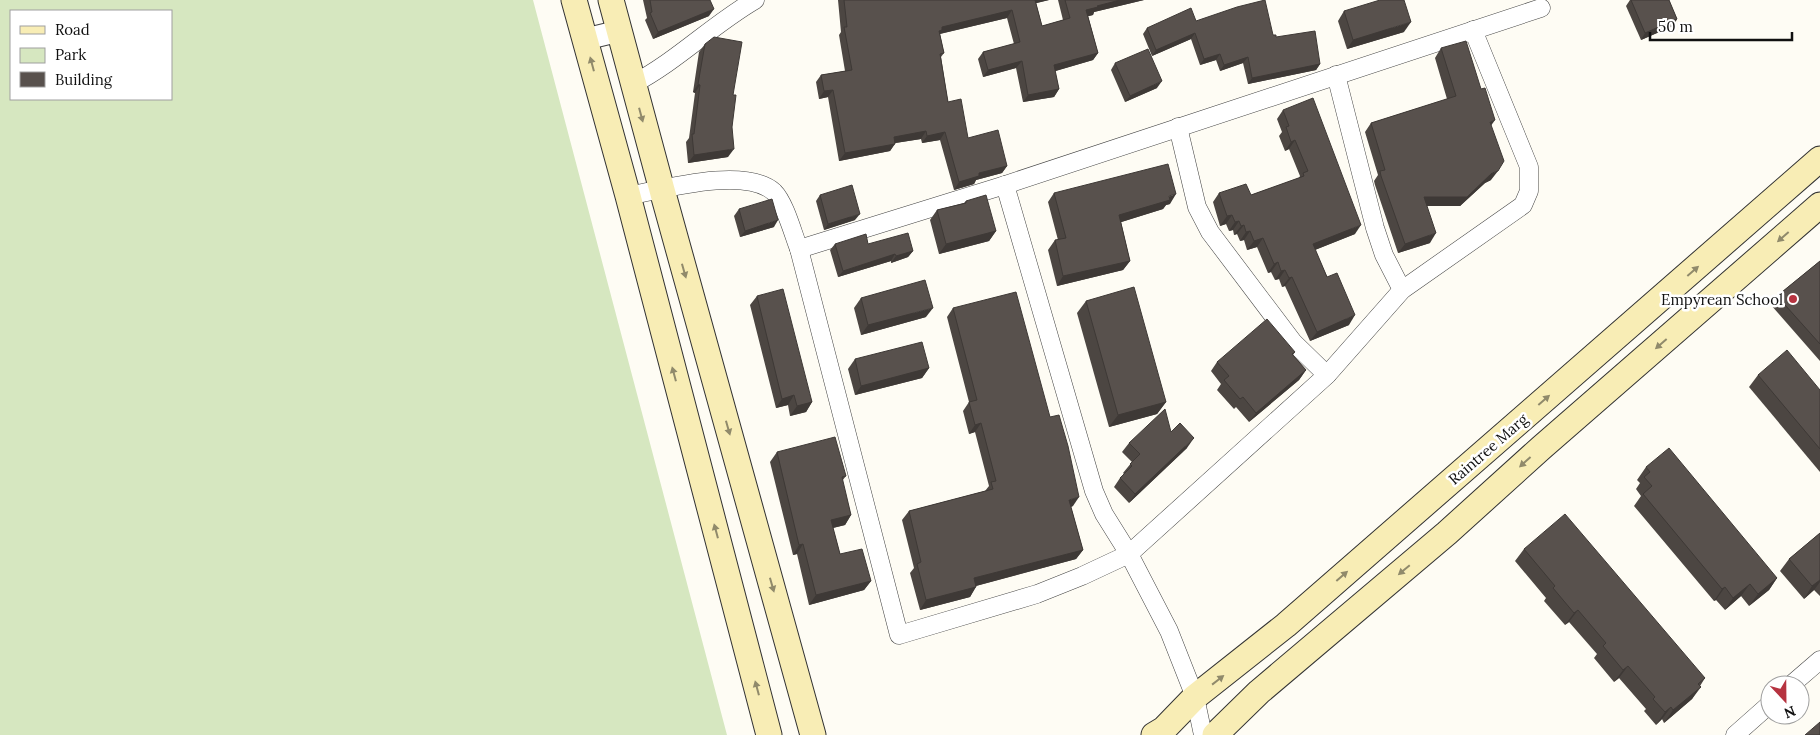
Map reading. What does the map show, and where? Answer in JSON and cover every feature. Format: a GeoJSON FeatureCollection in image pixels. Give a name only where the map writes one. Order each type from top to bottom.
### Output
{"type":"FeatureCollection","features":[{"type":"Feature","properties":{"kind":"main road"},"geometry":{"type":"LineString","coordinates":[[611,0],[814,735]]}},
{"type":"Feature","properties":{"kind":"main road"},"geometry":{"type":"LineString","coordinates":[[580,20],[770,735]]}},
{"type":"Feature","properties":{"kind":"main road","name":"Raintree Marg"},"geometry":{"type":"LineString","coordinates":[[1154,735],[1196,698],[1286,625],[1820,159]]}},
{"type":"Feature","properties":{"kind":"main road"},"geometry":{"type":"LineString","coordinates":[[1215,735],[1259,692],[1447,533],[1541,448],[1820,205]]}},
{"type":"Feature","properties":{"kind":"street"},"geometry":{"type":"LineString","coordinates":[[633,84],[656,72],[731,14],[755,0]]}},
{"type":"Feature","properties":{"kind":"street"},"geometry":{"type":"LineString","coordinates":[[799,249],[1005,185],[1541,8]]}},
{"type":"Feature","properties":{"kind":"street"},"geometry":{"type":"LineString","coordinates":[[580,20],[619,31]]}},
{"type":"Feature","properties":{"kind":"street"},"geometry":{"type":"LineString","coordinates":[[628,196],[723,179],[755,182],[774,193],[786,213],[799,249],[899,635],[1037,594],[1129,554],[1327,375],[1402,290],[1522,205],[1529,191],[1530,178],[1525,156],[1473,30]]}},
{"type":"Feature","properties":{"kind":"street"},"geometry":{"type":"LineString","coordinates":[[1336,75],[1374,228],[1384,255],[1402,290]]}},
{"type":"Feature","properties":{"kind":"street"},"geometry":{"type":"LineString","coordinates":[[1178,127],[1197,208],[1210,232],[1292,342],[1327,375]]}},
{"type":"Feature","properties":{"kind":"street"},"geometry":{"type":"LineString","coordinates":[[1005,185],[1094,490],[1104,514],[1129,554],[1169,631],[1196,698],[1203,735]]}},
{"type":"Feature","properties":{"kind":"street"},"geometry":{"type":"LineString","coordinates":[[1803,675],[1820,660]]}},
{"type":"Feature","properties":{"kind":"street"},"geometry":{"type":"LineString","coordinates":[[1735,735],[1760,713]]}},
{"type":"Feature","properties":{"kind":"green space"},"geometry":{"type":"Polygon","coordinates":[[[0,0],[533,0],[727,735],[0,735],[0,0]]]}},
{"type":"Feature","properties":{"kind":"building"},"geometry":{"type":"Polygon","coordinates":[[[650,0],[710,0],[714,9],[658,32],[650,13],[652,12],[650,0]]]}},
{"type":"Feature","properties":{"kind":"building"},"geometry":{"type":"Polygon","coordinates":[[[844,0],[1035,0],[1042,26],[1070,18],[1065,0],[1120,0],[1086,10],[1098,53],[1054,65],[1059,89],[1028,95],[1022,61],[988,70],[983,52],[1020,42],[1012,10],[942,27],[942,30],[939,31],[944,53],[940,54],[948,102],[961,99],[968,138],[998,130],[1007,166],[979,173],[979,176],[959,182],[945,132],[927,136],[926,131],[894,137],[895,144],[845,153],[833,90],[824,91],[821,75],[852,70],[844,27],[847,27],[844,0]]]}},
{"type":"Feature","properties":{"kind":"building"},"geometry":{"type":"Polygon","coordinates":[[[1265,0],[1273,35],[1276,35],[1276,37],[1315,31],[1320,64],[1252,78],[1248,57],[1224,65],[1220,54],[1204,59],[1195,33],[1156,50],[1147,28],[1191,8],[1196,21],[1265,0]]]}},
{"type":"Feature","properties":{"kind":"building"},"geometry":{"type":"Polygon","coordinates":[[[1380,0],[1404,0],[1411,22],[1353,40],[1344,11],[1380,0]]]}},
{"type":"Feature","properties":{"kind":"building"},"geometry":{"type":"Polygon","coordinates":[[[1631,0],[1669,0],[1677,19],[1645,33],[1631,0]]]}},
{"type":"Feature","properties":{"kind":"building"},"geometry":{"type":"Polygon","coordinates":[[[714,37],[742,42],[733,95],[736,95],[732,127],[734,149],[694,155],[692,134],[694,134],[700,85],[698,84],[705,44],[714,37]]]}},
{"type":"Feature","properties":{"kind":"building"},"geometry":{"type":"Polygon","coordinates":[[[1466,41],[1481,89],[1485,88],[1495,120],[1490,122],[1504,161],[1498,171],[1492,173],[1467,197],[1424,197],[1436,233],[1405,244],[1381,176],[1380,171],[1385,170],[1371,123],[1456,96],[1441,48],[1466,41]]]}},
{"type":"Feature","properties":{"kind":"building"},"geometry":{"type":"Polygon","coordinates":[[[1148,49],[1162,81],[1130,96],[1115,63],[1148,49]]]}},
{"type":"Feature","properties":{"kind":"building"},"geometry":{"type":"Polygon","coordinates":[[[1313,98],[1361,225],[1313,244],[1327,277],[1337,273],[1355,315],[1317,332],[1292,277],[1289,278],[1285,270],[1281,271],[1278,262],[1274,264],[1263,238],[1254,241],[1250,231],[1246,232],[1244,225],[1241,226],[1239,221],[1235,222],[1232,215],[1227,216],[1219,193],[1246,184],[1251,195],[1304,176],[1303,173],[1308,171],[1295,140],[1291,142],[1286,127],[1289,126],[1283,110],[1313,98]]]}},
{"type":"Feature","properties":{"kind":"building"},"geometry":{"type":"Polygon","coordinates":[[[1168,164],[1176,194],[1169,196],[1170,200],[1119,215],[1130,261],[1063,276],[1055,240],[1066,238],[1054,193],[1168,164]]]}},
{"type":"Feature","properties":{"kind":"building"},"geometry":{"type":"Polygon","coordinates":[[[852,185],[860,214],[828,224],[820,195],[852,185]]]}},
{"type":"Feature","properties":{"kind":"building"},"geometry":{"type":"Polygon","coordinates":[[[986,195],[996,231],[946,244],[937,210],[966,203],[966,201],[986,195]]]}},
{"type":"Feature","properties":{"kind":"building"},"geometry":{"type":"Polygon","coordinates":[[[772,199],[778,220],[745,231],[739,209],[772,199]]]}},
{"type":"Feature","properties":{"kind":"building"},"geometry":{"type":"Polygon","coordinates":[[[908,233],[913,251],[896,256],[895,254],[843,271],[835,244],[866,234],[868,244],[908,233]]]}},
{"type":"Feature","properties":{"kind":"building","name":"Empyrean School"},"geometry":{"type":"Polygon","coordinates":[[[1820,261],[1820,344],[1777,296],[1820,261]]]}},
{"type":"Feature","properties":{"kind":"building"},"geometry":{"type":"Polygon","coordinates":[[[925,280],[933,308],[868,325],[861,298],[925,280]]]}},
{"type":"Feature","properties":{"kind":"building"},"geometry":{"type":"Polygon","coordinates":[[[1134,287],[1166,402],[1118,415],[1086,301],[1134,287]]]}},
{"type":"Feature","properties":{"kind":"building"},"geometry":{"type":"Polygon","coordinates":[[[783,289],[812,402],[797,406],[794,395],[782,399],[757,296],[783,289]]]}},
{"type":"Feature","properties":{"kind":"building"},"geometry":{"type":"Polygon","coordinates":[[[1016,292],[1050,417],[1059,415],[1068,446],[1079,497],[1069,500],[1083,550],[974,578],[976,587],[926,600],[917,564],[921,562],[909,511],[993,489],[991,482],[996,481],[981,423],[975,425],[969,402],[977,400],[953,308],[1016,292]]]}},
{"type":"Feature","properties":{"kind":"building"},"geometry":{"type":"Polygon","coordinates":[[[1267,319],[1295,352],[1292,354],[1306,370],[1256,413],[1243,397],[1240,399],[1224,380],[1229,376],[1217,362],[1267,319]]]}},
{"type":"Feature","properties":{"kind":"building"},"geometry":{"type":"Polygon","coordinates":[[[922,342],[929,368],[861,386],[855,359],[922,342]]]}},
{"type":"Feature","properties":{"kind":"building"},"geometry":{"type":"Polygon","coordinates":[[[1787,350],[1820,390],[1820,449],[1758,375],[1787,350]]]}},
{"type":"Feature","properties":{"kind":"building"},"geometry":{"type":"Polygon","coordinates":[[[1165,409],[1171,432],[1180,423],[1194,438],[1135,494],[1120,478],[1132,466],[1130,464],[1140,454],[1129,443],[1165,409]]]}},
{"type":"Feature","properties":{"kind":"building"},"geometry":{"type":"Polygon","coordinates":[[[835,437],[846,476],[842,477],[851,515],[831,520],[840,554],[862,549],[871,581],[816,595],[803,544],[799,545],[777,452],[835,437]]]}},
{"type":"Feature","properties":{"kind":"building"},"geometry":{"type":"Polygon","coordinates":[[[1669,448],[1777,578],[1758,594],[1750,584],[1733,598],[1725,587],[1722,589],[1643,494],[1652,486],[1644,477],[1650,472],[1646,467],[1669,448]]]}},
{"type":"Feature","properties":{"kind":"building"},"geometry":{"type":"Polygon","coordinates":[[[1565,514],[1705,678],[1698,684],[1701,687],[1673,710],[1671,707],[1665,712],[1653,699],[1655,697],[1628,666],[1623,670],[1603,646],[1606,643],[1578,610],[1574,613],[1553,588],[1555,586],[1524,549],[1565,514]]]}},
{"type":"Feature","properties":{"kind":"building"},"geometry":{"type":"Polygon","coordinates":[[[1820,533],[1820,580],[1812,586],[1789,559],[1820,533]]]}},
{"type":"Feature","properties":{"kind":"building"},"geometry":{"type":"Polygon","coordinates":[[[1820,722],[1820,735],[1805,735],[1820,722]]]}},
{"type":"Feature","properties":{"kind":"place","name":"Empyrean School"},"geometry":{"type":"Point","coordinates":[1793,299]}}]}
